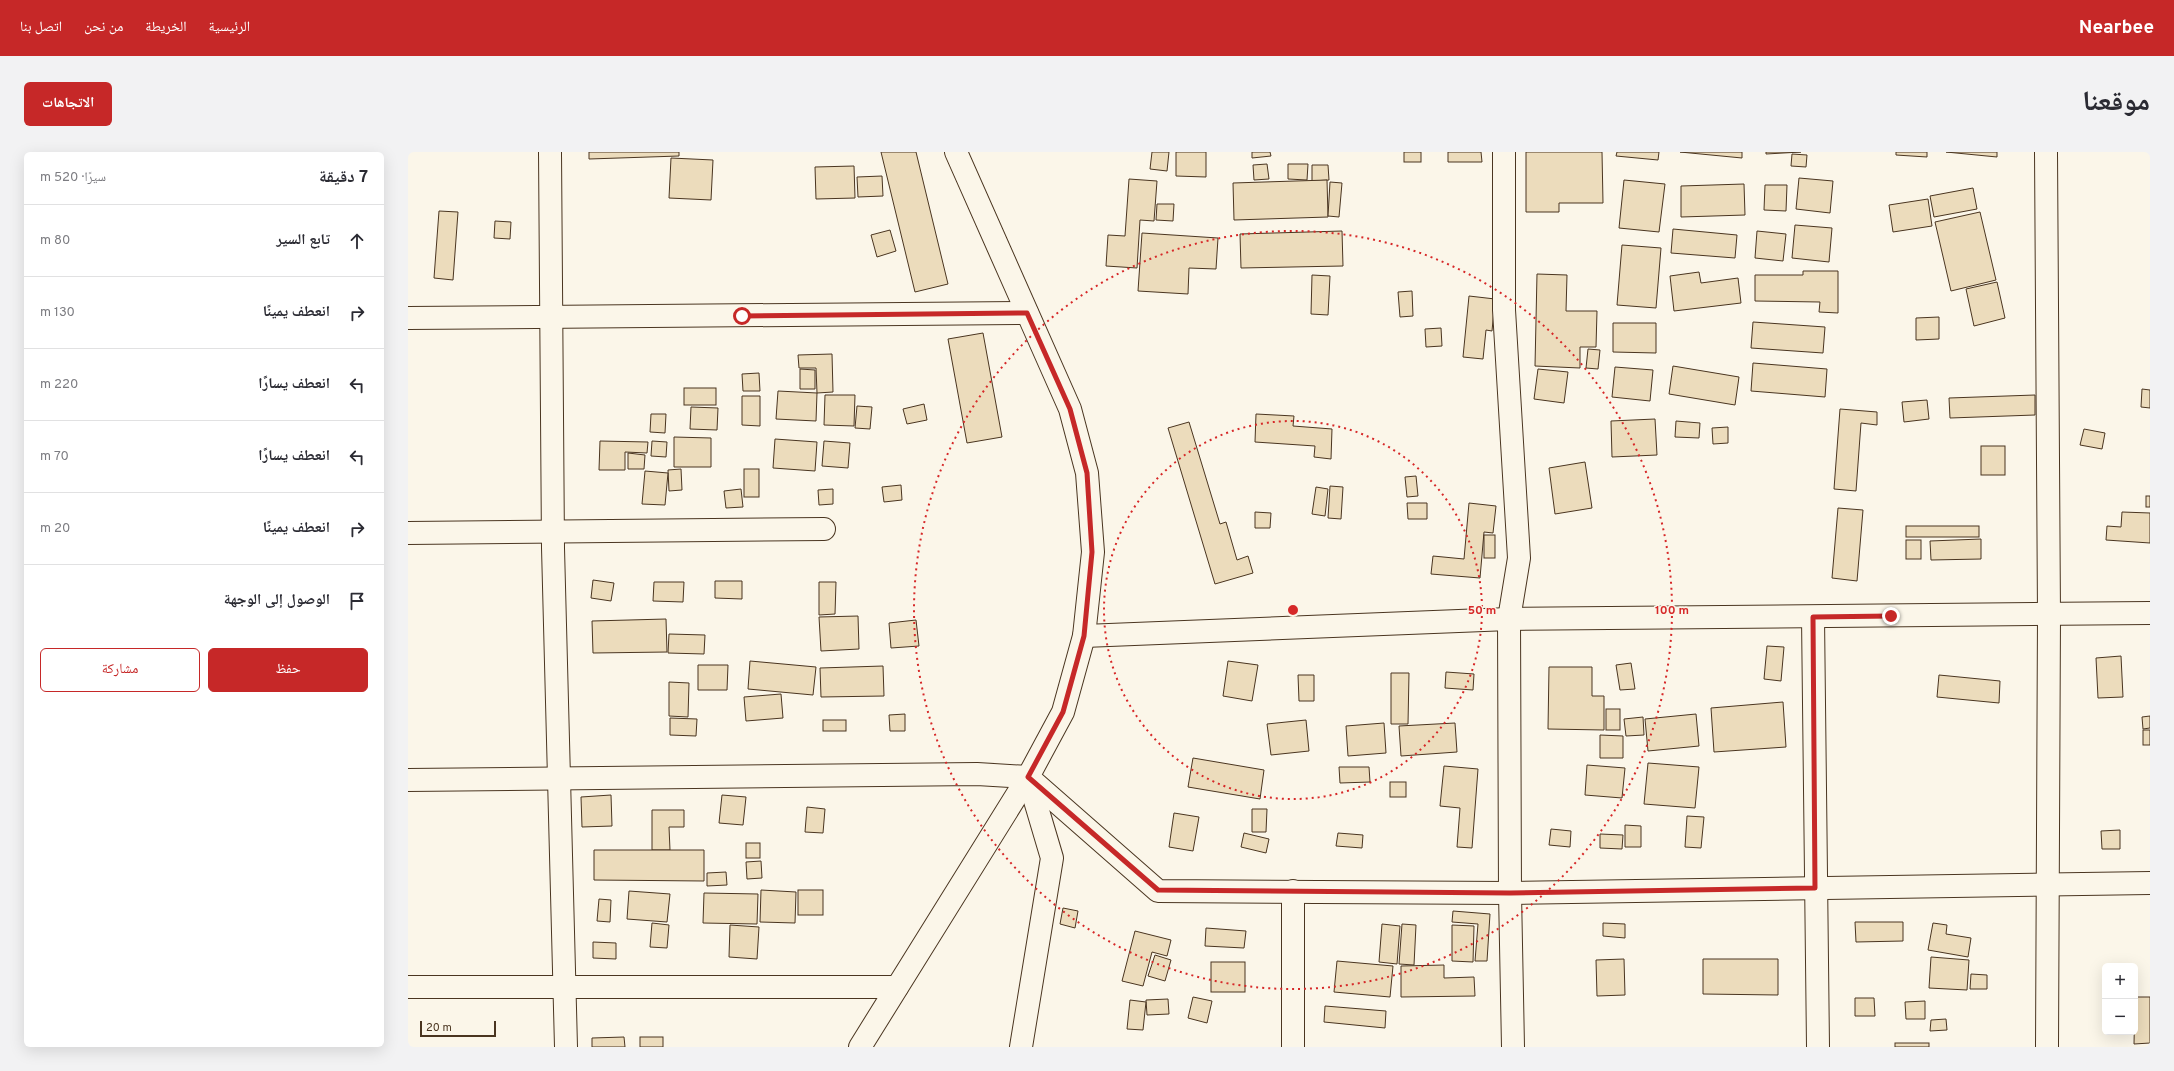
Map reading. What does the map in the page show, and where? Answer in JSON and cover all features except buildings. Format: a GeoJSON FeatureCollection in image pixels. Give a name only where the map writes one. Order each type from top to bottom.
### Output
{"type":"FeatureCollection","features":[{"type":"Feature","properties":{"kind":"street"},"geometry":{"type":"LineString","coordinates":[[550,152],[553,532],[566,1047]]}},
{"type":"Feature","properties":{"kind":"street"},"geometry":{"type":"LineString","coordinates":[[860,1047],[1028,777],[1063,712],[1084,636],[1092,552],[1087,473],[1070,409],[956,152]]}},
{"type":"Feature","properties":{"kind":"street"},"geometry":{"type":"LineString","coordinates":[[1504,152],[1504,310],[1519,558],[1509,619],[1510,893],[1513,1047]]}},
{"type":"Feature","properties":{"kind":"street"},"geometry":{"type":"LineString","coordinates":[[2046,152],[2049,615],[2046,884],[2047,1047]]}},
{"type":"Feature","properties":{"kind":"street"},"geometry":{"type":"LineString","coordinates":[[408,318],[1027,313]]}},
{"type":"Feature","properties":{"kind":"street"},"geometry":{"type":"LineString","coordinates":[[408,533],[824,529]]}},
{"type":"Feature","properties":{"kind":"street"},"geometry":{"type":"LineString","coordinates":[[1084,636],[1509,619],[2150,613]]}},
{"type":"Feature","properties":{"kind":"street"},"geometry":{"type":"LineString","coordinates":[[1813,617],[1818,1047]]}},
{"type":"Feature","properties":{"kind":"street"},"geometry":{"type":"LineString","coordinates":[[408,780],[977,774],[1028,777],[1158,890],[1510,893],[2150,883]]}},
{"type":"Feature","properties":{"kind":"street"},"geometry":{"type":"LineString","coordinates":[[1021,1047],[1052,858],[1028,777]]}},
{"type":"Feature","properties":{"kind":"street"},"geometry":{"type":"LineString","coordinates":[[1293,891],[1293,1047]]}},
{"type":"Feature","properties":{"kind":"street"},"geometry":{"type":"LineString","coordinates":[[408,987],[897,987]]}},
{"type":"Feature","properties":{"kind":"route"},"geometry":{"type":"LineString","coordinates":[[742,316],[1027,313],[1070,409],[1087,473],[1092,552],[1084,636],[1063,712],[1028,777],[1158,890],[1510,893],[1815,888],[1813,617],[1891,616]]}}]}
